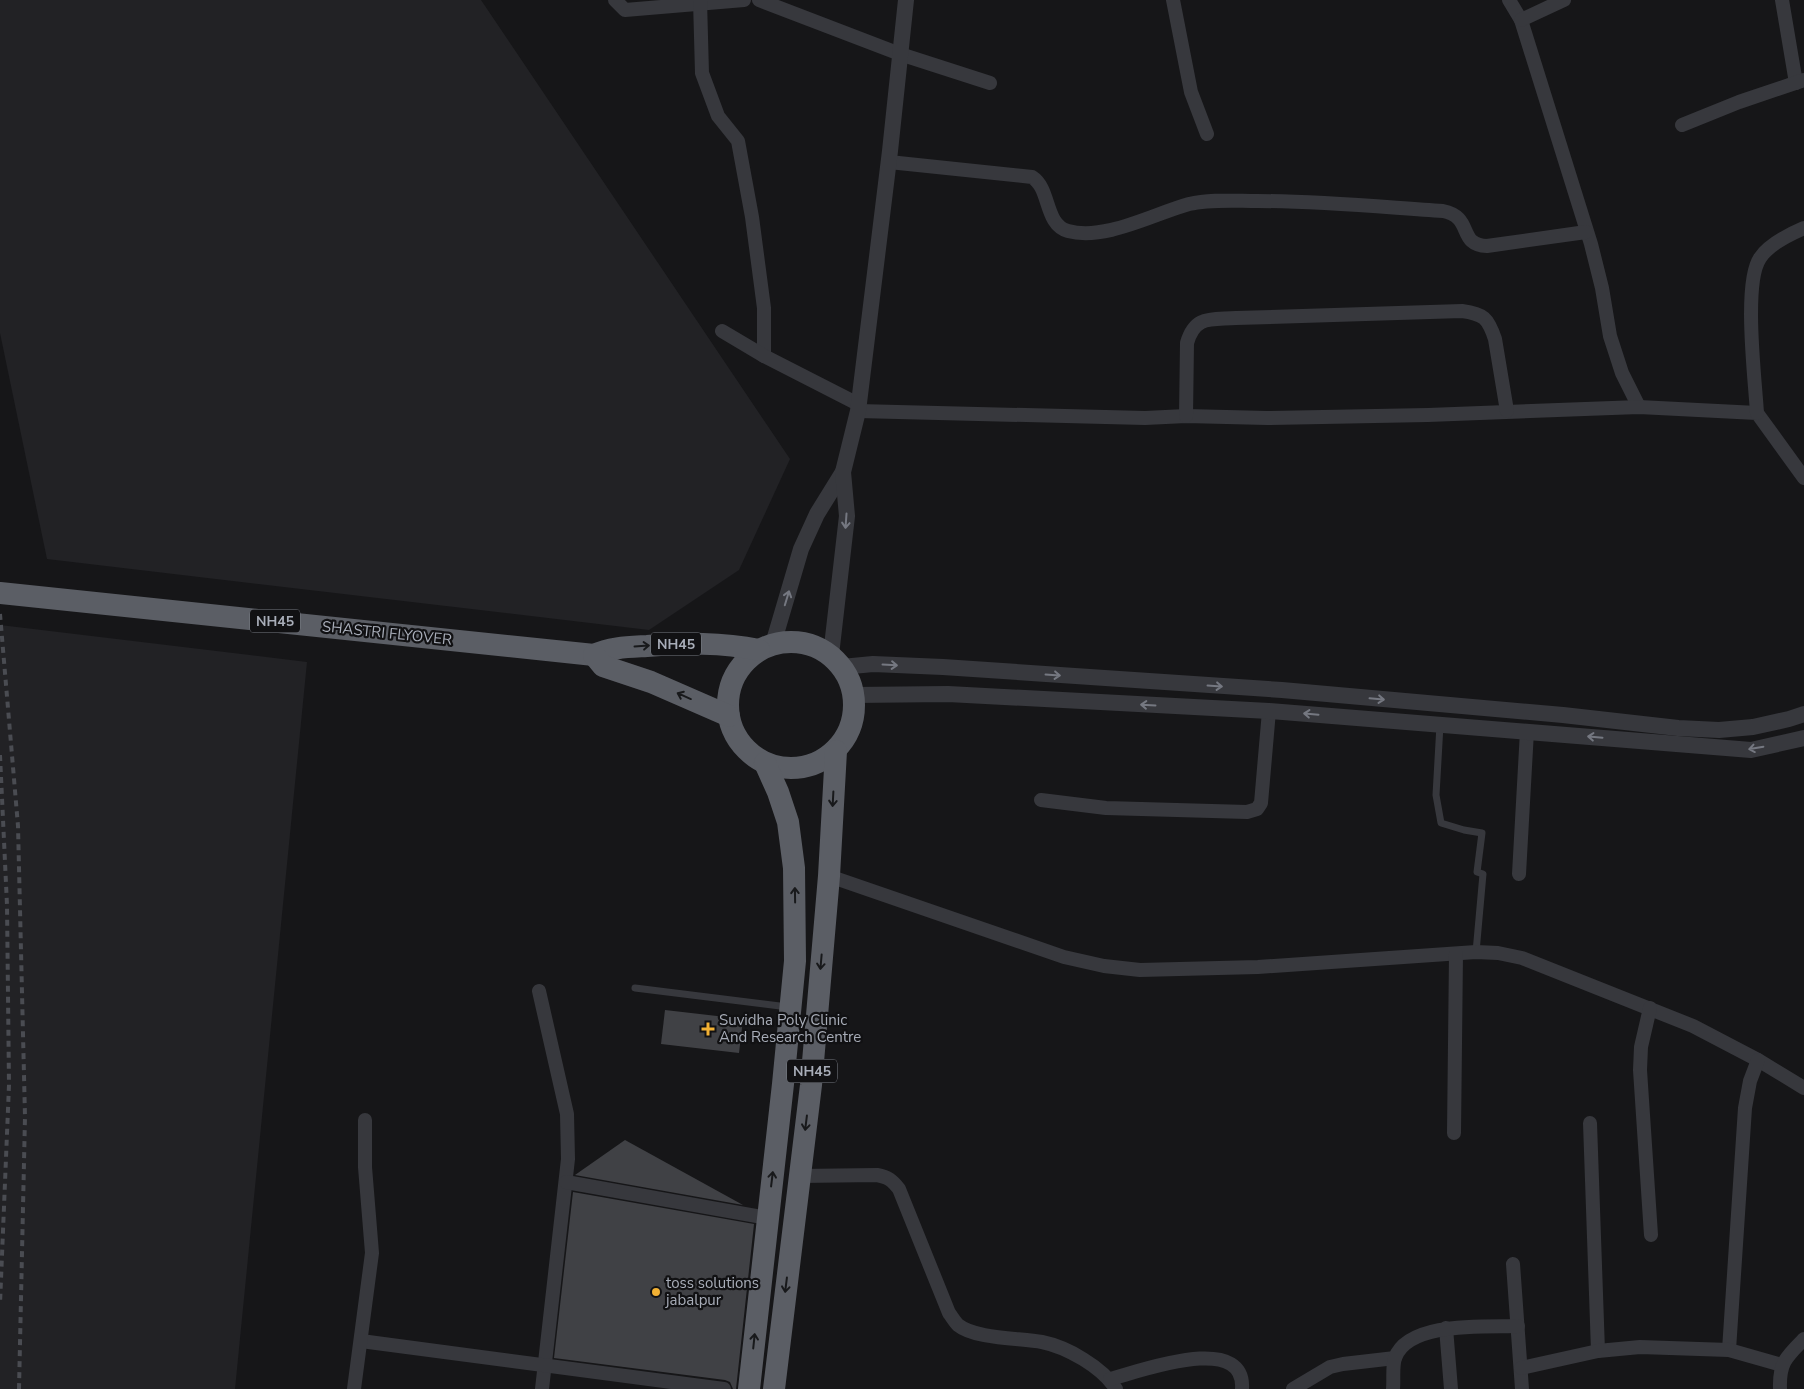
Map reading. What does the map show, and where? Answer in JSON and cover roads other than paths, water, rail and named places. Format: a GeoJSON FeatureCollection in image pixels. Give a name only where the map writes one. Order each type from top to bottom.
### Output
{"type":"FeatureCollection","features":[{"type":"Feature","properties":{"kind":"highway","name":"SHASTRI FLYOVER"},"geometry":{"type":"LineString","coordinates":[[0,593],[594,655]]}},
{"type":"Feature","properties":{"kind":"highway","name":"NH45"},"geometry":{"type":"LineString","coordinates":[[594,655],[611,649],[703,643],[766,647],[788,642],[803,643],[818,648],[836,661],[849,680],[854,694],[855,710],[852,725],[845,739],[836,751],[824,760],[810,766],[795,769],[779,768],[765,763],[752,755],[741,744],[733,731],[728,701],[731,686],[737,672],[747,660],[766,647]]}},
{"type":"Feature","properties":{"kind":"highway"},"geometry":{"type":"LineString","coordinates":[[594,655],[603,666],[658,685],[729,716]]}},
{"type":"Feature","properties":{"kind":"highway","name":"NH45"},"geometry":{"type":"LineString","coordinates":[[774,1389],[811,1085],[829,876],[836,751]]}},
{"type":"Feature","properties":{"kind":"highway","name":"NH45"},"geometry":{"type":"LineString","coordinates":[[749,1389],[795,961],[794,868],[788,822],[778,792],[765,763]]}},
{"type":"Feature","properties":{"kind":"street"},"geometry":{"type":"LineString","coordinates":[[615,0],[625,10],[700,2],[744,0]]}},
{"type":"Feature","properties":{"kind":"street"},"geometry":{"type":"LineString","coordinates":[[759,0],[900,54],[990,83]]}},
{"type":"Feature","properties":{"kind":"street"},"geometry":{"type":"LineString","coordinates":[[906,0],[889,162],[858,408],[843,472],[847,516],[836,661],[1282,690],[1563,715],[1678,728],[1719,730],[1753,727],[1804,714]]}},
{"type":"Feature","properties":{"kind":"street"},"geometry":{"type":"LineString","coordinates":[[1173,0],[1191,92],[1207,134]]}},
{"type":"Feature","properties":{"kind":"street"},"geometry":{"type":"LineString","coordinates":[[1509,0],[1521,20],[1591,244],[1602,288],[1610,336],[1622,374],[1639,407]]}},
{"type":"Feature","properties":{"kind":"street"},"geometry":{"type":"LineString","coordinates":[[1521,20],[1564,0]]}},
{"type":"Feature","properties":{"kind":"street"},"geometry":{"type":"LineString","coordinates":[[1682,125],[1739,102],[1800,82],[1782,0]]}},
{"type":"Feature","properties":{"kind":"street"},"geometry":{"type":"LineString","coordinates":[[700,2],[702,73],[718,116],[738,141],[751,208],[764,308],[764,356]]}},
{"type":"Feature","properties":{"kind":"street"},"geometry":{"type":"LineString","coordinates":[[889,162],[1032,177],[1039,182],[1058,225],[1066,230],[1084,234],[1126,226],[1190,204],[1221,201],[1308,201],[1443,212],[1456,215],[1472,242],[1478,246],[1586,232]]}},
{"type":"Feature","properties":{"kind":"street"},"geometry":{"type":"LineString","coordinates":[[1804,228],[1775,244],[1760,257],[1753,274],[1751,303],[1757,413],[1804,478]]}},
{"type":"Feature","properties":{"kind":"street"},"geometry":{"type":"LineString","coordinates":[[1186,416],[1187,343],[1190,332],[1203,321],[1236,318],[1462,311],[1480,314],[1488,319],[1495,339],[1507,411]]}},
{"type":"Feature","properties":{"kind":"street"},"geometry":{"type":"LineString","coordinates":[[722,331],[858,408],[1145,418],[1186,416],[1428,415],[1639,407],[1757,413]]}},
{"type":"Feature","properties":{"kind":"street"},"geometry":{"type":"LineString","coordinates":[[766,647],[801,549],[817,514],[843,472]]}},
{"type":"Feature","properties":{"kind":"street"},"geometry":{"type":"LineString","coordinates":[[854,694],[948,694],[1269,711],[1751,750],[1804,738]]}},
{"type":"Feature","properties":{"kind":"street"},"geometry":{"type":"LineString","coordinates":[[1041,800],[1106,808],[1247,812],[1258,809],[1261,803],[1269,711]]}},
{"type":"Feature","properties":{"kind":"street"},"geometry":{"type":"LineString","coordinates":[[1519,874],[1528,732]]}},
{"type":"Feature","properties":{"kind":"street"},"geometry":{"type":"LineString","coordinates":[[829,876],[1064,957],[1104,966],[1140,970],[1248,967],[1476,952],[1498,953],[1522,958],[1693,1026],[1758,1060],[1804,1088]]}},
{"type":"Feature","properties":{"kind":"street"},"geometry":{"type":"LineString","coordinates":[[1454,1133],[1456,954]]}},
{"type":"Feature","properties":{"kind":"street"},"geometry":{"type":"LineString","coordinates":[[539,990],[567,1114],[568,1159],[542,1389]]}},
{"type":"Feature","properties":{"kind":"street"},"geometry":{"type":"LineString","coordinates":[[1650,1008],[1641,1047],[1640,1070],[1651,1235]]}},
{"type":"Feature","properties":{"kind":"street"},"geometry":{"type":"LineString","coordinates":[[1729,1350],[1745,1108],[1750,1081],[1758,1060]]}},
{"type":"Feature","properties":{"kind":"street"},"geometry":{"type":"LineString","coordinates":[[354,1389],[372,1253],[365,1167],[365,1120]]}},
{"type":"Feature","properties":{"kind":"street"},"geometry":{"type":"LineString","coordinates":[[1590,1122],[1598,1350]]}},
{"type":"Feature","properties":{"kind":"street"},"geometry":{"type":"LineString","coordinates":[[800,1176],[877,1175],[885,1176],[892,1180],[899,1189],[948,1313],[958,1325],[974,1333],[1042,1342],[1060,1347],[1078,1357],[1113,1384],[1194,1358],[1225,1361],[1242,1375],[1242,1389]]}},
{"type":"Feature","properties":{"kind":"street"},"geometry":{"type":"LineString","coordinates":[[566,1182],[768,1218]]}},
{"type":"Feature","properties":{"kind":"street"},"geometry":{"type":"LineString","coordinates":[[1512,1264],[1522,1389]]}},
{"type":"Feature","properties":{"kind":"street"},"geometry":{"type":"LineString","coordinates":[[1394,1389],[1395,1358],[1400,1350],[1412,1339],[1428,1332],[1446,1328],[1518,1326]]}},
{"type":"Feature","properties":{"kind":"street"},"geometry":{"type":"LineString","coordinates":[[1446,1328],[1451,1389]]}},
{"type":"Feature","properties":{"kind":"street"},"geometry":{"type":"LineString","coordinates":[[1780,1389],[1779,1376],[1782,1365],[1787,1356],[1804,1339]]}},
{"type":"Feature","properties":{"kind":"street"},"geometry":{"type":"LineString","coordinates":[[361,1341],[724,1389]]}},
{"type":"Feature","properties":{"kind":"street"},"geometry":{"type":"LineString","coordinates":[[1521,1368],[1598,1350],[1640,1347],[1729,1350],[1782,1365]]}},
{"type":"Feature","properties":{"kind":"street"},"geometry":{"type":"LineString","coordinates":[[1293,1389],[1330,1367],[1395,1358]]}},
{"type":"Feature","properties":{"kind":"lane"},"geometry":{"type":"LineString","coordinates":[[1440,724],[1436,795],[1441,823],[1482,833],[1477,872],[1483,874],[1476,952]]}},
{"type":"Feature","properties":{"kind":"lane"},"geometry":{"type":"LineString","coordinates":[[635,988],[789,1007]]}},
{"type":"Feature","properties":{"kind":"railway"},"geometry":{"type":"LineString","coordinates":[[0,614],[18,826],[25,1117],[19,1389]]}},
{"type":"Feature","properties":{"kind":"railway"},"geometry":{"type":"LineString","coordinates":[[0,755],[7,905],[9,1085],[0,1304]]}},
{"type":"Feature","properties":{"kind":"place","name":"Suvidha Poly Clinic And Research Centre"},"geometry":{"type":"Point","coordinates":[708,1029]}},
{"type":"Feature","properties":{"kind":"place","name":"toss solutions jabalpur"},"geometry":{"type":"Point","coordinates":[656,1292]}}]}
